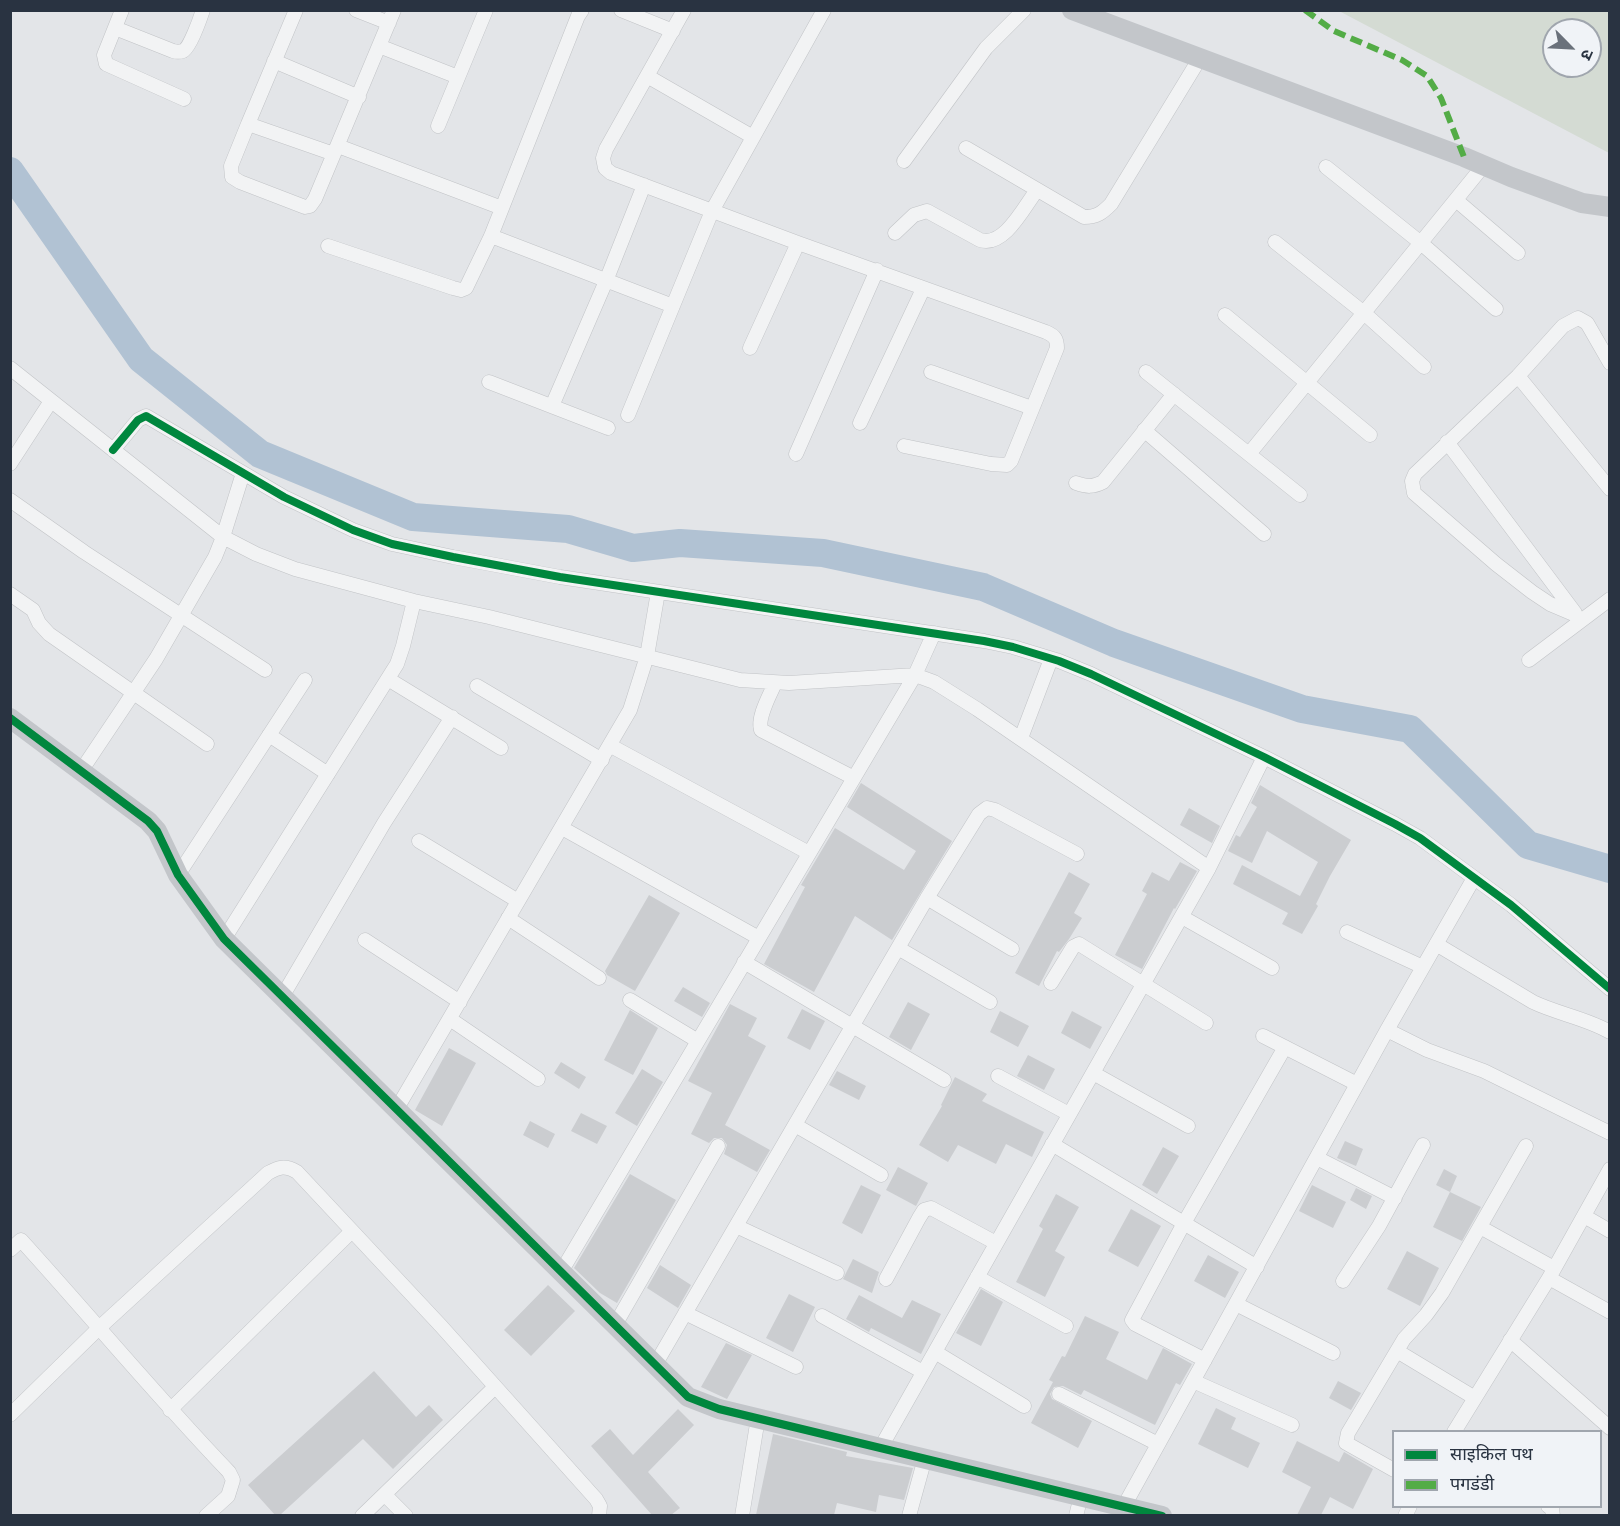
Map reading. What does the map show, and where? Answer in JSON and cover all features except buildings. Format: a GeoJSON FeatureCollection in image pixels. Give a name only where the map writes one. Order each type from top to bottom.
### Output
{"type":"FeatureCollection","features":[{"type":"Feature","properties":{"kind":"street"},"geometry":{"type":"LineString","coordinates":[[122,10],[104,55],[106,64],[184,99]]}},
{"type":"Feature","properties":{"kind":"street"},"geometry":{"type":"LineString","coordinates":[[115,28],[181,52],[186,50],[203,10]]}},
{"type":"Feature","properties":{"kind":"street"},"geometry":{"type":"LineString","coordinates":[[296,10],[231,166],[232,177],[240,182],[305,207],[313,203],[392,17],[356,10]]}},
{"type":"Feature","properties":{"kind":"street"},"geometry":{"type":"LineString","coordinates":[[438,126],[486,10]]}},
{"type":"Feature","properties":{"kind":"street"},"geometry":{"type":"LineString","coordinates":[[328,246],[461,290],[466,288],[491,236],[582,10]]}},
{"type":"Feature","properties":{"kind":"street"},"geometry":{"type":"LineString","coordinates":[[621,10],[673,31]]}},
{"type":"Feature","properties":{"kind":"street"},"geometry":{"type":"LineString","coordinates":[[684,10],[606,148],[603,158],[605,168],[611,173],[798,243],[1054,335],[1057,340],[1057,348],[1011,461],[1007,465],[991,464],[904,446]]}},
{"type":"Feature","properties":{"kind":"street"},"geometry":{"type":"LineString","coordinates":[[628,415],[712,211],[824,10]]}},
{"type":"Feature","properties":{"kind":"street"},"geometry":{"type":"LineString","coordinates":[[904,161],[986,48],[1024,10]]}},
{"type":"Feature","properties":{"kind":"street"},"geometry":{"type":"LineString","coordinates":[[1072,10],[1581,203],[1610,207]]}},
{"type":"Feature","properties":{"kind":"street"},"geometry":{"type":"LineString","coordinates":[[380,46],[458,77]]}},
{"type":"Feature","properties":{"kind":"street"},"geometry":{"type":"LineString","coordinates":[[966,148],[1084,217],[1102,214],[1111,204],[1200,58]]}},
{"type":"Feature","properties":{"kind":"street"},"geometry":{"type":"LineString","coordinates":[[273,61],[358,96]]}},
{"type":"Feature","properties":{"kind":"street"},"geometry":{"type":"LineString","coordinates":[[647,76],[753,137]]}},
{"type":"Feature","properties":{"kind":"street"},"geometry":{"type":"LineString","coordinates":[[248,124],[336,150],[502,208]]}},
{"type":"Feature","properties":{"kind":"street"},"geometry":{"type":"LineString","coordinates":[[1249,454],[1484,165]]}},
{"type":"Feature","properties":{"kind":"street"},"geometry":{"type":"LineString","coordinates":[[1326,167],[1421,243],[1496,309]]}},
{"type":"Feature","properties":{"kind":"street"},"geometry":{"type":"LineString","coordinates":[[552,406],[606,281],[644,185]]}},
{"type":"Feature","properties":{"kind":"street"},"geometry":{"type":"LineString","coordinates":[[896,233],[914,215],[927,211],[987,243],[996,240],[1007,231],[1037,190]]}},
{"type":"Feature","properties":{"kind":"street"},"geometry":{"type":"LineString","coordinates":[[1456,200],[1518,253]]}},
{"type":"Feature","properties":{"kind":"street"},"geometry":{"type":"LineString","coordinates":[[491,236],[673,306]]}},
{"type":"Feature","properties":{"kind":"street"},"geometry":{"type":"LineString","coordinates":[[1275,242],[1364,313],[1424,367]]}},
{"type":"Feature","properties":{"kind":"street"},"geometry":{"type":"LineString","coordinates":[[750,348],[798,243]]}},
{"type":"Feature","properties":{"kind":"street"},"geometry":{"type":"LineString","coordinates":[[796,454],[877,270]]}},
{"type":"Feature","properties":{"kind":"street"},"geometry":{"type":"LineString","coordinates":[[860,423],[923,289]]}},
{"type":"Feature","properties":{"kind":"street"},"geometry":{"type":"LineString","coordinates":[[1225,315],[1370,435]]}},
{"type":"Feature","properties":{"kind":"street"},"geometry":{"type":"LineString","coordinates":[[1579,617],[1550,604],[1496,564],[1414,493],[1412,481],[1415,474],[1518,376],[1563,326],[1578,318],[1587,323],[1610,363]]}},
{"type":"Feature","properties":{"kind":"street"},"geometry":{"type":"LineString","coordinates":[[10,368],[223,537],[256,554],[295,568],[414,601],[489,617],[740,680],[789,683],[915,675],[934,682],[1021,738],[1209,868]]}},
{"type":"Feature","properties":{"kind":"street"},"geometry":{"type":"LineString","coordinates":[[931,372],[1032,408]]}},
{"type":"Feature","properties":{"kind":"street"},"geometry":{"type":"LineString","coordinates":[[1146,372],[1300,495]]}},
{"type":"Feature","properties":{"kind":"street"},"geometry":{"type":"LineString","coordinates":[[1518,376],[1610,489]]}},
{"type":"Feature","properties":{"kind":"street"},"geometry":{"type":"LineString","coordinates":[[489,382],[608,428]]}},
{"type":"Feature","properties":{"kind":"street"},"geometry":{"type":"LineString","coordinates":[[1076,483],[1095,486],[1103,482],[1174,394]]}},
{"type":"Feature","properties":{"kind":"street"},"geometry":{"type":"LineString","coordinates":[[12,456],[51,401]]}},
{"type":"Feature","properties":{"kind":"street"},"geometry":{"type":"LineString","coordinates":[[113,450],[138,420],[146,416],[314,512],[352,530],[392,544],[538,573],[934,633],[1013,647],[1051,658],[1091,674],[1264,757],[1420,838],[1511,905],[1610,989]]}},
{"type":"Feature","properties":{"kind":"street"},"geometry":{"type":"LineString","coordinates":[[1144,430],[1264,534]]}},
{"type":"Feature","properties":{"kind":"street"},"geometry":{"type":"LineString","coordinates":[[1447,442],[1579,617]]}},
{"type":"Feature","properties":{"kind":"street"},"geometry":{"type":"LineString","coordinates":[[81,771],[134,693],[215,557],[243,473]]}},
{"type":"Feature","properties":{"kind":"street"},"geometry":{"type":"LineString","coordinates":[[10,500],[84,552],[265,670]]}},
{"type":"Feature","properties":{"kind":"street"},"geometry":{"type":"LineString","coordinates":[[396,1110],[630,710],[647,656],[658,592]]}},
{"type":"Feature","properties":{"kind":"street"},"geometry":{"type":"LineString","coordinates":[[10,594],[33,610],[39,623],[49,634],[207,744]]}},
{"type":"Feature","properties":{"kind":"street"},"geometry":{"type":"LineString","coordinates":[[1529,660],[1579,617],[1610,598]]}},
{"type":"Feature","properties":{"kind":"street"},"geometry":{"type":"LineString","coordinates":[[224,939],[397,664],[414,601]]}},
{"type":"Feature","properties":{"kind":"street"},"geometry":{"type":"LineString","coordinates":[[561,1272],[915,675],[934,633]]}},
{"type":"Feature","properties":{"kind":"street"},"geometry":{"type":"LineString","coordinates":[[1021,738],[1051,658]]}},
{"type":"Feature","properties":{"kind":"street"},"geometry":{"type":"LineString","coordinates":[[388,679],[501,748]]}},
{"type":"Feature","properties":{"kind":"street"},"geometry":{"type":"LineString","coordinates":[[178,875],[305,680]]}},
{"type":"Feature","properties":{"kind":"street"},"geometry":{"type":"LineString","coordinates":[[775,683],[759,726],[761,730],[854,778]]}},
{"type":"Feature","properties":{"kind":"street"},"geometry":{"type":"LineString","coordinates":[[477,686],[602,760]]}},
{"type":"Feature","properties":{"kind":"street"},"geometry":{"type":"LineString","coordinates":[[282,997],[384,824],[452,717]]}},
{"type":"Feature","properties":{"kind":"street"},"geometry":{"type":"LineString","coordinates":[[10,718],[136,812],[157,831],[178,875],[224,939],[688,1397],[703,1404],[758,1418],[1162,1515]]}},
{"type":"Feature","properties":{"kind":"street"},"geometry":{"type":"LineString","coordinates":[[269,735],[328,774]]}},
{"type":"Feature","properties":{"kind":"street"},"geometry":{"type":"LineString","coordinates":[[611,746],[809,853]]}},
{"type":"Feature","properties":{"kind":"street"},"geometry":{"type":"LineString","coordinates":[[881,1448],[1182,917],[1264,757]]}},
{"type":"Feature","properties":{"kind":"street"},"geometry":{"type":"LineString","coordinates":[[655,1365],[927,898],[979,814],[987,808],[995,810],[1077,854]]}},
{"type":"Feature","properties":{"kind":"street"},"geometry":{"type":"LineString","coordinates":[[562,828],[759,938]]}},
{"type":"Feature","properties":{"kind":"street"},"geometry":{"type":"LineString","coordinates":[[419,841],[518,901]]}},
{"type":"Feature","properties":{"kind":"street"},"geometry":{"type":"LineString","coordinates":[[1124,1506],[1387,1030],[1474,878]]}},
{"type":"Feature","properties":{"kind":"street"},"geometry":{"type":"LineString","coordinates":[[927,898],[1012,949]]}},
{"type":"Feature","properties":{"kind":"street"},"geometry":{"type":"LineString","coordinates":[[1182,917],[1272,968]]}},
{"type":"Feature","properties":{"kind":"street"},"geometry":{"type":"LineString","coordinates":[[508,918],[599,978]]}},
{"type":"Feature","properties":{"kind":"street"},"geometry":{"type":"LineString","coordinates":[[1347,932],[1423,967]]}},
{"type":"Feature","properties":{"kind":"street"},"geometry":{"type":"LineString","coordinates":[[365,940],[460,1002]]}},
{"type":"Feature","properties":{"kind":"street"},"geometry":{"type":"LineString","coordinates":[[1051,983],[1073,947],[1079,944],[1206,1023]]}},
{"type":"Feature","properties":{"kind":"street"},"geometry":{"type":"LineString","coordinates":[[1436,944],[1533,1002],[1610,1032]]}},
{"type":"Feature","properties":{"kind":"street"},"geometry":{"type":"LineString","coordinates":[[898,948],[990,1002]]}},
{"type":"Feature","properties":{"kind":"street"},"geometry":{"type":"LineString","coordinates":[[744,962],[944,1080]]}},
{"type":"Feature","properties":{"kind":"street"},"geometry":{"type":"LineString","coordinates":[[630,1000],[698,1041]]}},
{"type":"Feature","properties":{"kind":"street"},"geometry":{"type":"LineString","coordinates":[[450,1019],[538,1078]]}},
{"type":"Feature","properties":{"kind":"street"},"geometry":{"type":"LineString","coordinates":[[1387,1030],[1427,1050],[1484,1071],[1610,1133]]}},
{"type":"Feature","properties":{"kind":"street"},"geometry":{"type":"LineString","coordinates":[[1263,1036],[1357,1084]]}},
{"type":"Feature","properties":{"kind":"street"},"geometry":{"type":"LineString","coordinates":[[1205,1360],[1135,1324],[1132,1320],[1184,1223],[1285,1047]]}},
{"type":"Feature","properties":{"kind":"street"},"geometry":{"type":"LineString","coordinates":[[1093,1073],[1188,1126]]}},
{"type":"Feature","properties":{"kind":"street"},"geometry":{"type":"LineString","coordinates":[[998,1076],[1069,1114]]}},
{"type":"Feature","properties":{"kind":"street"},"geometry":{"type":"LineString","coordinates":[[795,1125],[881,1175]]}},
{"type":"Feature","properties":{"kind":"street"},"geometry":{"type":"LineString","coordinates":[[1052,1144],[1257,1267]]}},
{"type":"Feature","properties":{"kind":"street"},"geometry":{"type":"LineString","coordinates":[[1343,1281],[1395,1198],[1423,1145]]}},
{"type":"Feature","properties":{"kind":"street"},"geometry":{"type":"LineString","coordinates":[[615,1325],[718,1146]]}},
{"type":"Feature","properties":{"kind":"street"},"geometry":{"type":"LineString","coordinates":[[1392,1469],[1346,1443],[1345,1439],[1397,1351],[1412,1329],[1435,1304],[1526,1146]]}},
{"type":"Feature","properties":{"kind":"street"},"geometry":{"type":"LineString","coordinates":[[1317,1158],[1395,1198]]}},
{"type":"Feature","properties":{"kind":"street"},"geometry":{"type":"LineString","coordinates":[[10,1415],[100,1327],[268,1173],[279,1167],[289,1167],[297,1172],[596,1499],[600,1506],[599,1515]]}},
{"type":"Feature","properties":{"kind":"street"},"geometry":{"type":"LineString","coordinates":[[1455,1430],[1552,1273],[1610,1169]]}},
{"type":"Feature","properties":{"kind":"street"},"geometry":{"type":"LineString","coordinates":[[886,1279],[924,1210],[931,1208],[996,1244]]}},
{"type":"Feature","properties":{"kind":"street"},"geometry":{"type":"LineString","coordinates":[[1584,1216],[1610,1231]]}},
{"type":"Feature","properties":{"kind":"street"},"geometry":{"type":"LineString","coordinates":[[736,1226],[837,1274]]}},
{"type":"Feature","properties":{"kind":"street"},"geometry":{"type":"LineString","coordinates":[[1480,1227],[1610,1312]]}},
{"type":"Feature","properties":{"kind":"street"},"geometry":{"type":"LineString","coordinates":[[10,1229],[100,1327],[170,1410],[229,1472],[233,1480],[228,1496],[206,1515]]}},
{"type":"Feature","properties":{"kind":"street"},"geometry":{"type":"LineString","coordinates":[[170,1410],[352,1232]]}},
{"type":"Feature","properties":{"kind":"street"},"geometry":{"type":"LineString","coordinates":[[10,1250],[21,1240]]}},
{"type":"Feature","properties":{"kind":"street"},"geometry":{"type":"LineString","coordinates":[[977,1277],[1066,1326]]}},
{"type":"Feature","properties":{"kind":"street"},"geometry":{"type":"LineString","coordinates":[[1236,1304],[1333,1353]]}},
{"type":"Feature","properties":{"kind":"street"},"geometry":{"type":"LineString","coordinates":[[685,1313],[796,1367]]}},
{"type":"Feature","properties":{"kind":"street"},"geometry":{"type":"LineString","coordinates":[[822,1316],[923,1372]]}},
{"type":"Feature","properties":{"kind":"street"},"geometry":{"type":"LineString","coordinates":[[1510,1340],[1610,1428]]}},
{"type":"Feature","properties":{"kind":"street"},"geometry":{"type":"LineString","coordinates":[[1397,1351],[1475,1398]]}},
{"type":"Feature","properties":{"kind":"street"},"geometry":{"type":"LineString","coordinates":[[934,1353],[1024,1406]]}},
{"type":"Feature","properties":{"kind":"street"},"geometry":{"type":"LineString","coordinates":[[1193,1382],[1292,1425]]}},
{"type":"Feature","properties":{"kind":"street"},"geometry":{"type":"LineString","coordinates":[[362,1515],[495,1387]]}},
{"type":"Feature","properties":{"kind":"street"},"geometry":{"type":"LineString","coordinates":[[1059,1394],[1158,1444]]}},
{"type":"Feature","properties":{"kind":"street"},"geometry":{"type":"LineString","coordinates":[[742,1515],[758,1418]]}},
{"type":"Feature","properties":{"kind":"street"},"geometry":{"type":"LineString","coordinates":[[909,1515],[925,1458]]}},
{"type":"Feature","properties":{"kind":"street"},"geometry":{"type":"LineString","coordinates":[[385,1495],[406,1515]]}},
{"type":"Feature","properties":{"kind":"street"},"geometry":{"type":"LineString","coordinates":[[1076,1515],[1081,1496]]}},
{"type":"Feature","properties":{"kind":"shaded area"},"geometry":{"type":"Polygon","coordinates":[[[1339,11],[1609,11],[1609,153],[1339,11]]]}},
{"type":"Feature","properties":{"kind":"waterway"},"geometry":{"type":"LineString","coordinates":[[10,171],[141,359],[260,454],[413,517],[568,529],[633,548],[680,543],[823,553],[983,587],[1114,643],[1302,709],[1410,729],[1528,845],[1610,869]]}},
{"type":"Feature","properties":{"kind":"marked path"},"geometry":{"type":"LineString","coordinates":[[1305,10],[1334,31],[1402,60],[1427,76],[1441,98],[1464,157]]}},
{"type":"Feature","properties":{"kind":"cycle path"},"geometry":{"type":"LineString","coordinates":[[113,450],[138,420],[146,416],[284,497],[353,530],[392,544],[560,577],[984,641],[1059,661],[1264,757],[1420,838],[1511,905],[1610,989]]}},
{"type":"Feature","properties":{"kind":"cycle path"},"geometry":{"type":"LineString","coordinates":[[10,718],[148,821],[157,831],[178,875],[224,939],[688,1397],[719,1409],[1162,1516]]}}]}
